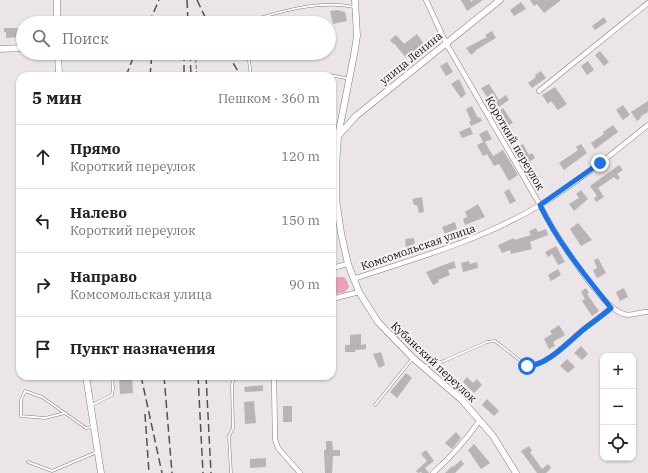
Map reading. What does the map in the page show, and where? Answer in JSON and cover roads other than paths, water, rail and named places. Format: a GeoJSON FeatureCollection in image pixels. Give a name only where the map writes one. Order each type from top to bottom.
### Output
{"type":"FeatureCollection","features":[{"type":"Feature","properties":{"kind":"street"},"geometry":{"type":"LineString","coordinates":[[57,0],[57,16]]}},
{"type":"Feature","properties":{"kind":"street","name":"Кубанский переулок"},"geometry":{"type":"LineString","coordinates":[[354,0],[357,36],[338,136],[336,166],[336,199],[341,233],[353,279],[358,292],[378,322],[413,358],[462,400],[493,436],[516,473]]}},
{"type":"Feature","properties":{"kind":"street","name":"Короткий переулок"},"geometry":{"type":"LineString","coordinates":[[426,0],[446,43],[545,215],[572,259],[611,308]]}},
{"type":"Feature","properties":{"kind":"street","name":"улица Ленина"},"geometry":{"type":"LineString","coordinates":[[338,136],[356,116],[500,0]]}},
{"type":"Feature","properties":{"kind":"street"},"geometry":{"type":"LineString","coordinates":[[539,90],[648,3]]}},
{"type":"Feature","properties":{"kind":"street"},"geometry":{"type":"LineString","coordinates":[[0,49],[16,48]]}},
{"type":"Feature","properties":{"kind":"street"},"geometry":{"type":"LineString","coordinates":[[58,60],[59,72]]}},
{"type":"Feature","properties":{"kind":"street","name":"Комсомольская улица"},"geometry":{"type":"LineString","coordinates":[[353,279],[459,244],[506,223],[540,205],[600,163],[648,125]]}},
{"type":"Feature","properties":{"kind":"street","name":"Комсомольская улица"},"geometry":{"type":"LineString","coordinates":[[336,267],[348,264]]}},
{"type":"Feature","properties":{"kind":"street"},"geometry":{"type":"LineString","coordinates":[[336,298],[358,292]]}},
{"type":"Feature","properties":{"kind":"street"},"geometry":{"type":"LineString","coordinates":[[527,366],[533,366],[540,363],[560,350],[611,308],[623,314],[632,315],[648,312]]}},
{"type":"Feature","properties":{"kind":"street"},"geometry":{"type":"LineString","coordinates":[[87,380],[101,473]]}},
{"type":"Feature","properties":{"kind":"street"},"geometry":{"type":"LineString","coordinates":[[274,380],[275,439],[278,448],[300,473]]}},
{"type":"Feature","properties":{"kind":"street"},"geometry":{"type":"LineString","coordinates":[[433,473],[464,443],[480,420]]}},
{"type":"Feature","properties":{"kind":"lane"},"geometry":{"type":"LineString","coordinates":[[267,16],[306,6],[335,3],[342,3],[355,7]]}},
{"type":"Feature","properties":{"kind":"lane"},"geometry":{"type":"LineString","coordinates":[[249,60],[250,72]]}},
{"type":"Feature","properties":{"kind":"lane"},"geometry":{"type":"LineString","coordinates":[[336,76],[349,79]]}},
{"type":"Feature","properties":{"kind":"lane"},"geometry":{"type":"LineString","coordinates":[[422,366],[444,361],[487,342],[495,342],[527,366]]}},
{"type":"Feature","properties":{"kind":"lane"},"geometry":{"type":"LineString","coordinates":[[375,405],[413,358]]}},
{"type":"Feature","properties":{"kind":"lane"},"geometry":{"type":"LineString","coordinates":[[91,406],[112,395],[112,380]]}},
{"type":"Feature","properties":{"kind":"lane"},"geometry":{"type":"LineString","coordinates":[[231,473],[229,436],[233,428],[232,384],[234,380]]}},
{"type":"Feature","properties":{"kind":"lane"},"geometry":{"type":"LineString","coordinates":[[65,413],[45,418],[21,416],[21,400],[26,391],[42,397],[65,413],[86,428],[94,427]]}},
{"type":"Feature","properties":{"kind":"lane"},"geometry":{"type":"LineString","coordinates":[[28,462],[52,472],[98,452]]}},
{"type":"Feature","properties":{"kind":"railway"},"geometry":{"type":"LineString","coordinates":[[152,16],[159,0]]}},
{"type":"Feature","properties":{"kind":"railway"},"geometry":{"type":"LineString","coordinates":[[187,0],[188,16]]}},
{"type":"Feature","properties":{"kind":"railway"},"geometry":{"type":"LineString","coordinates":[[197,0],[205,16]]}},
{"type":"Feature","properties":{"kind":"railway"},"geometry":{"type":"LineString","coordinates":[[128,72],[132,60]]}},
{"type":"Feature","properties":{"kind":"railway"},"geometry":{"type":"LineString","coordinates":[[150,72],[151,60]]}},
{"type":"Feature","properties":{"kind":"railway"},"geometry":{"type":"LineString","coordinates":[[184,60],[184,72]]}},
{"type":"Feature","properties":{"kind":"railway"},"geometry":{"type":"LineString","coordinates":[[190,60],[191,72]]}},
{"type":"Feature","properties":{"kind":"railway"},"geometry":{"type":"LineString","coordinates":[[231,60],[239,72]]}},
{"type":"Feature","properties":{"kind":"railway"},"geometry":{"type":"LineString","coordinates":[[142,380],[162,473]]}},
{"type":"Feature","properties":{"kind":"railway"},"geometry":{"type":"LineString","coordinates":[[164,380],[172,473]]}},
{"type":"Feature","properties":{"kind":"railway"},"geometry":{"type":"LineString","coordinates":[[198,380],[203,473]]}},
{"type":"Feature","properties":{"kind":"railway"},"geometry":{"type":"LineString","coordinates":[[206,380],[211,473]]}},
{"type":"Feature","properties":{"kind":"railway"},"geometry":{"type":"LineString","coordinates":[[145,414],[149,473]]}}]}
